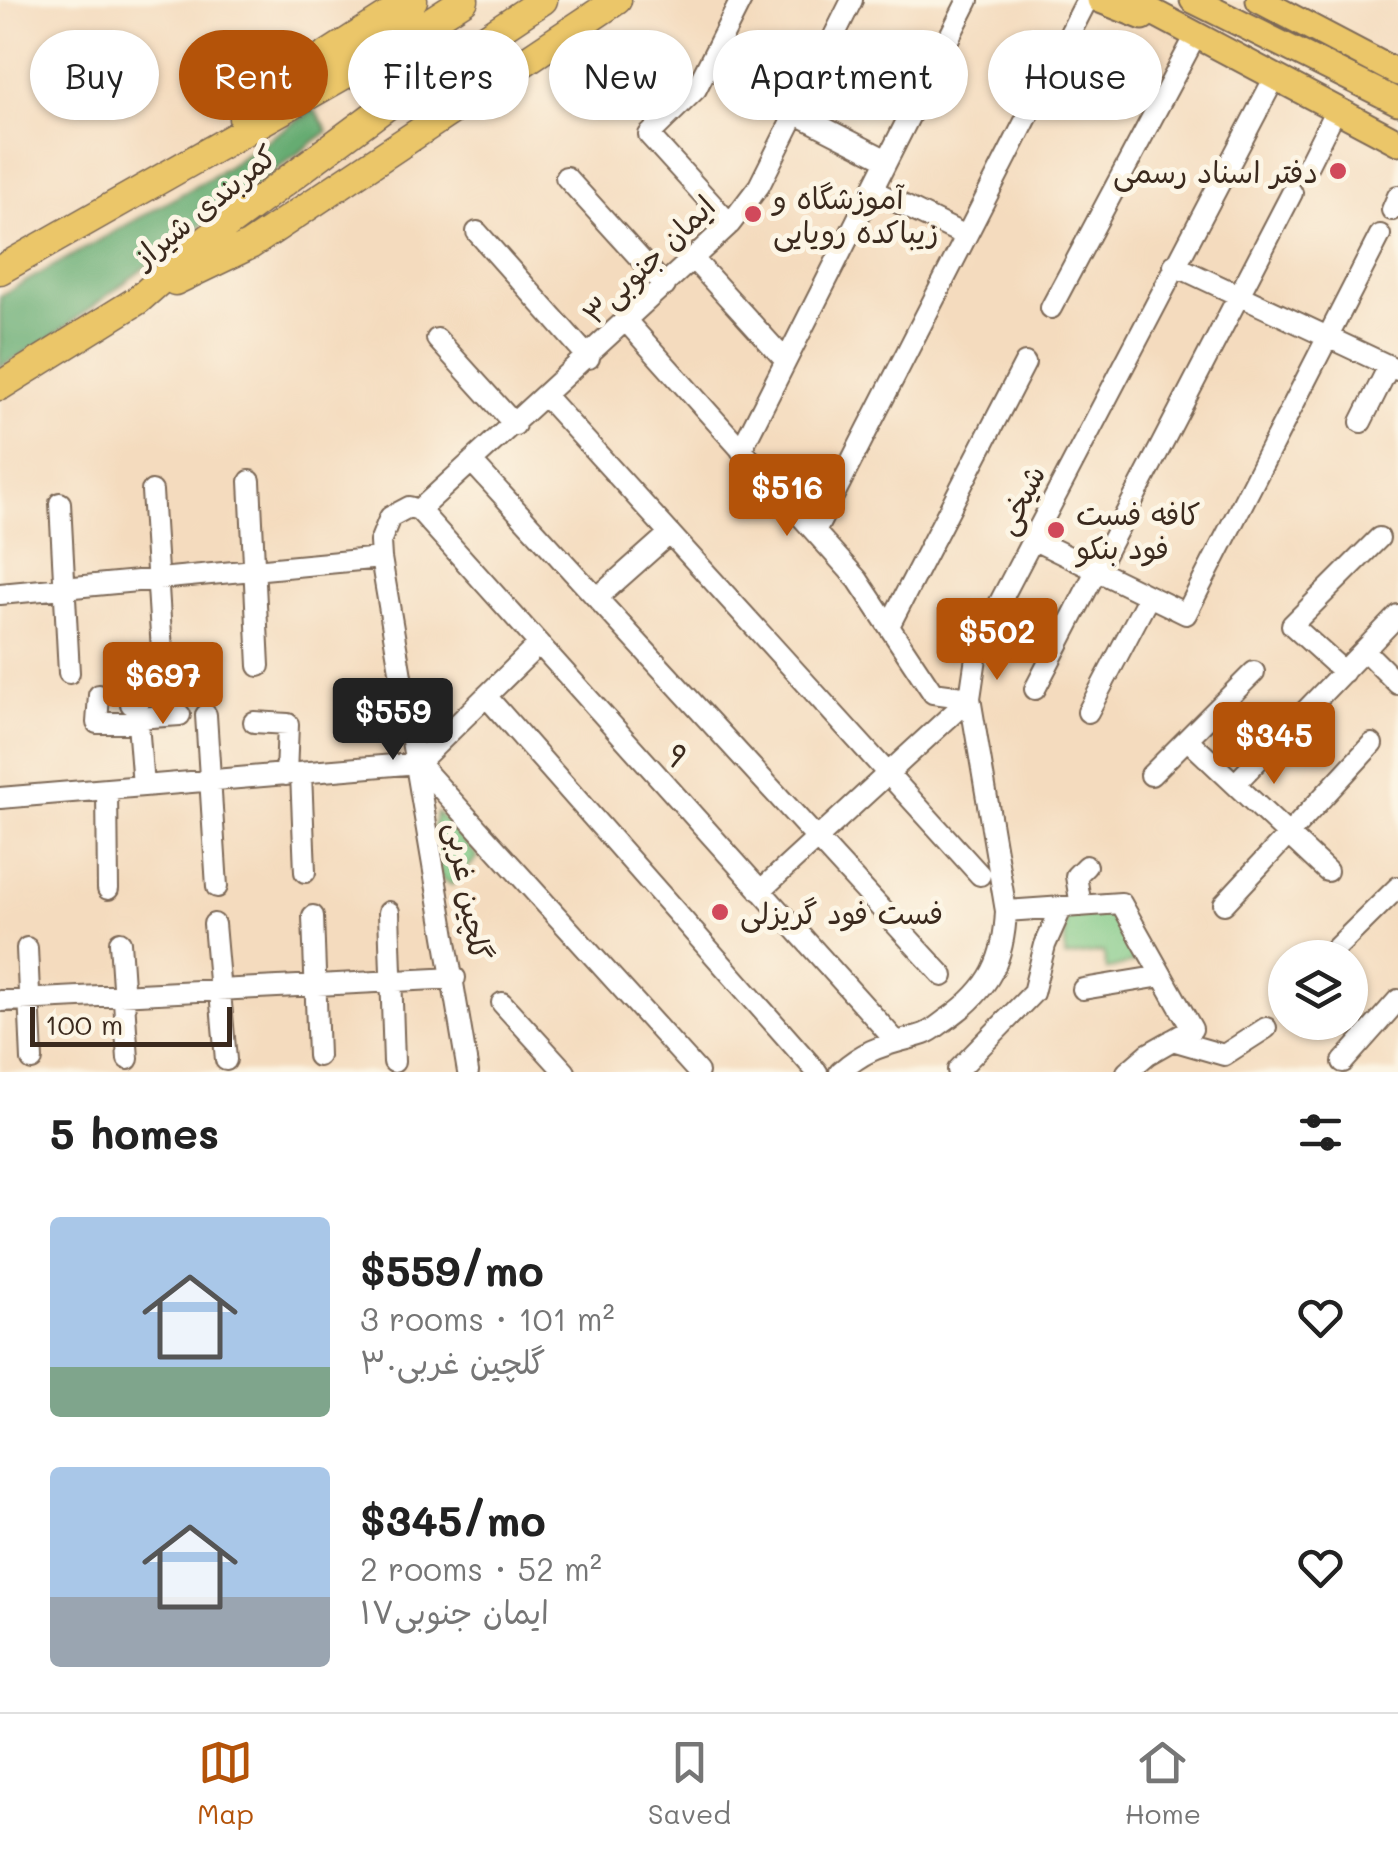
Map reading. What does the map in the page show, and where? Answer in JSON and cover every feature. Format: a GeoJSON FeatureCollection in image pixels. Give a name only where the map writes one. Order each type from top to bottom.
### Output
{"type":"FeatureCollection","features":[{"type":"Feature","properties":{"kind":"highway"},"geometry":{"type":"LineString","coordinates":[[192,161],[288,80],[383,12],[413,0]]}},
{"type":"Feature","properties":{"kind":"highway","name":"کمربندی شیراز"},"geometry":{"type":"LineString","coordinates":[[0,270],[379,55],[464,0]]}},
{"type":"Feature","properties":{"kind":"highway","name":"کمربندی شیراز"},"geometry":{"type":"LineString","coordinates":[[0,386],[138,300],[204,242],[408,90],[543,0]]}},
{"type":"Feature","properties":{"kind":"highway"},"geometry":{"type":"LineString","coordinates":[[138,300],[250,245],[618,0]]}},
{"type":"Feature","properties":{"kind":"main road"},"geometry":{"type":"LineString","coordinates":[[1100,0],[1195,37]]}},
{"type":"Feature","properties":{"kind":"main road"},"geometry":{"type":"LineString","coordinates":[[1130,0],[1398,142]]}},
{"type":"Feature","properties":{"kind":"main road"},"geometry":{"type":"LineString","coordinates":[[1193,0],[1398,102]]}},
{"type":"Feature","properties":{"kind":"main road"},"geometry":{"type":"LineString","coordinates":[[1259,0],[1398,73]]}},
{"type":"Feature","properties":{"kind":"street"},"geometry":{"type":"LineString","coordinates":[[730,224],[649,135],[696,89],[740,0]]}},
{"type":"Feature","properties":{"kind":"street","name":"ایمان جنوبی۳"},"geometry":{"type":"LineString","coordinates":[[838,30],[852,0]]}},
{"type":"Feature","properties":{"kind":"street"},"geometry":{"type":"LineString","coordinates":[[741,450],[968,0]]}},
{"type":"Feature","properties":{"kind":"street"},"geometry":{"type":"LineString","coordinates":[[815,532],[1086,0]]}},
{"type":"Feature","properties":{"kind":"street"},"geometry":{"type":"LineString","coordinates":[[1051,308],[1195,37]]}},
{"type":"Feature","properties":{"kind":"street","name":"شیخی"},"geometry":{"type":"LineString","coordinates":[[840,1072],[864,1051],[894,1039],[927,1034],[984,989],[1005,943],[1006,911],[970,698],[978,644],[1274,79]]}},
{"type":"Feature","properties":{"kind":"street"},"geometry":{"type":"LineString","coordinates":[[1308,165],[1335,112]]}},
{"type":"Feature","properties":{"kind":"street","name":"ایمان جنوبی۳"},"geometry":{"type":"LineString","coordinates":[[381,550],[395,511],[419,510],[695,261],[759,186],[794,120]]}},
{"type":"Feature","properties":{"kind":"street"},"geometry":{"type":"LineString","coordinates":[[809,120],[887,160]]}},
{"type":"Feature","properties":{"kind":"street"},"geometry":{"type":"LineString","coordinates":[[566,176],[665,286]]}},
{"type":"Feature","properties":{"kind":"street"},"geometry":{"type":"LineString","coordinates":[[872,190],[966,236]]}},
{"type":"Feature","properties":{"kind":"street"},"geometry":{"type":"LineString","coordinates":[[1035,689],[1292,194]]}},
{"type":"Feature","properties":{"kind":"street"},"geometry":{"type":"LineString","coordinates":[[477,232],[588,358]]}},
{"type":"Feature","properties":{"kind":"street"},"geometry":{"type":"LineString","coordinates":[[1032,539],[1186,614],[1380,235]]}},
{"type":"Feature","properties":{"kind":"street"},"geometry":{"type":"LineString","coordinates":[[695,261],[786,362]]}},
{"type":"Feature","properties":{"kind":"street"},"geometry":{"type":"LineString","coordinates":[[1174,264],[1394,368],[1362,422]]}},
{"type":"Feature","properties":{"kind":"street"},"geometry":{"type":"LineString","coordinates":[[627,322],[815,532],[890,624],[933,693],[970,698]]}},
{"type":"Feature","properties":{"kind":"street"},"geometry":{"type":"LineString","coordinates":[[437,339],[515,425]]}},
{"type":"Feature","properties":{"kind":"street"},"geometry":{"type":"LineString","coordinates":[[890,624],[1025,363]]}},
{"type":"Feature","properties":{"kind":"street"},"geometry":{"type":"LineString","coordinates":[[546,398],[980,875]]}},
{"type":"Feature","properties":{"kind":"street"},"geometry":{"type":"LineString","coordinates":[[473,463],[943,976]]}},
{"type":"Feature","properties":{"kind":"street"},"geometry":{"type":"LineString","coordinates":[[250,482],[259,666]]}},
{"type":"Feature","properties":{"kind":"street"},"geometry":{"type":"LineString","coordinates":[[152,491],[160,578],[162,667]]}},
{"type":"Feature","properties":{"kind":"street"},"geometry":{"type":"LineString","coordinates":[[60,503],[69,673]]}},
{"type":"Feature","properties":{"kind":"street","name":"۹"},"geometry":{"type":"LineString","coordinates":[[419,510],[894,1039]]}},
{"type":"Feature","properties":{"kind":"street"},"geometry":{"type":"LineString","coordinates":[[597,598],[669,534]]}},
{"type":"Feature","properties":{"kind":"street"},"geometry":{"type":"LineString","coordinates":[[1344,672],[1292,625],[1380,538]]}},
{"type":"Feature","properties":{"kind":"street"},"geometry":{"type":"LineString","coordinates":[[0,594],[255,570],[381,550]]}},
{"type":"Feature","properties":{"kind":"street","name":"گلچین غربی"},"geometry":{"type":"LineString","coordinates":[[381,550],[468,1072]]}},
{"type":"Feature","properties":{"kind":"street"},"geometry":{"type":"LineString","coordinates":[[1088,712],[1149,596]]}},
{"type":"Feature","properties":{"kind":"street"},"geometry":{"type":"LineString","coordinates":[[1235,784],[1398,615]]}},
{"type":"Feature","properties":{"kind":"street"},"geometry":{"type":"LineString","coordinates":[[0,798],[418,764],[538,645]]}},
{"type":"Feature","properties":{"kind":"street"},"geometry":{"type":"LineString","coordinates":[[1364,650],[1398,684]]}},
{"type":"Feature","properties":{"kind":"street"},"geometry":{"type":"LineString","coordinates":[[117,655],[118,672],[130,672],[131,704],[137,704],[150,786]]}},
{"type":"Feature","properties":{"kind":"street"},"geometry":{"type":"LineString","coordinates":[[1151,776],[1254,672]]}},
{"type":"Feature","properties":{"kind":"street"},"geometry":{"type":"LineString","coordinates":[[100,696],[97,723],[180,715]]}},
{"type":"Feature","properties":{"kind":"street"},"geometry":{"type":"LineString","coordinates":[[486,696],[817,1072]]}},
{"type":"Feature","properties":{"kind":"street"},"geometry":{"type":"LineString","coordinates":[[760,892],[970,698]]}},
{"type":"Feature","properties":{"kind":"street"},"geometry":{"type":"LineString","coordinates":[[206,715],[217,887]]}},
{"type":"Feature","properties":{"kind":"street"},"geometry":{"type":"LineString","coordinates":[[254,722],[288,724],[305,872]]}},
{"type":"Feature","properties":{"kind":"street"},"geometry":{"type":"LineString","coordinates":[[1187,739],[1326,872]]}},
{"type":"Feature","properties":{"kind":"street"},"geometry":{"type":"LineString","coordinates":[[1224,904],[1372,744]]}},
{"type":"Feature","properties":{"kind":"street"},"geometry":{"type":"LineString","coordinates":[[418,764],[698,1072]]}},
{"type":"Feature","properties":{"kind":"street"},"geometry":{"type":"LineString","coordinates":[[107,789],[108,889]]}},
{"type":"Feature","properties":{"kind":"street"},"geometry":{"type":"LineString","coordinates":[[958,1070],[1033,993],[1045,945],[1071,907],[1076,876],[1086,866]]}},
{"type":"Feature","properties":{"kind":"street"},"geometry":{"type":"LineString","coordinates":[[1344,940],[1398,887]]}},
{"type":"Feature","properties":{"kind":"street"},"geometry":{"type":"LineString","coordinates":[[1006,911],[1122,903],[1192,1029],[1172,1040],[1150,1063],[1127,1072]]}},
{"type":"Feature","properties":{"kind":"street"},"geometry":{"type":"LineString","coordinates":[[389,912],[394,1062]]}},
{"type":"Feature","properties":{"kind":"street"},"geometry":{"type":"LineString","coordinates":[[313,916],[318,1056]]}},
{"type":"Feature","properties":{"kind":"street"},"geometry":{"type":"LineString","coordinates":[[214,924],[226,1060]]}},
{"type":"Feature","properties":{"kind":"street"},"geometry":{"type":"LineString","coordinates":[[120,942],[128,1059]]}},
{"type":"Feature","properties":{"kind":"street"},"geometry":{"type":"LineString","coordinates":[[27,948],[32,1060]]}},
{"type":"Feature","properties":{"kind":"street"},"geometry":{"type":"LineString","coordinates":[[1083,989],[1162,976]]}},
{"type":"Feature","properties":{"kind":"street"},"geometry":{"type":"LineString","coordinates":[[0,1002],[455,978]]}},
{"type":"Feature","properties":{"kind":"street"},"geometry":{"type":"LineString","coordinates":[[1343,1062],[1398,1000]]}},
{"type":"Feature","properties":{"kind":"street"},"geometry":{"type":"LineString","coordinates":[[502,1003],[564,1072]]}},
{"type":"Feature","properties":{"kind":"street"},"geometry":{"type":"LineString","coordinates":[[1172,1040],[1224,1055],[1266,1028]]}},
{"type":"Feature","properties":{"kind":"green space"},"geometry":{"type":"Polygon","coordinates":[[[298,120],[321,120],[328,131],[49,339],[0,367],[0,296],[212,177],[298,120]]]}},
{"type":"Feature","properties":{"kind":"green space"},"geometry":{"type":"Polygon","coordinates":[[[437,812],[478,857],[452,885],[441,879],[432,834],[437,812]]]}},
{"type":"Feature","properties":{"kind":"green space"},"geometry":{"type":"Polygon","coordinates":[[[1065,914],[1117,914],[1145,959],[1107,970],[1103,952],[1065,957],[1065,914]]]}},
{"type":"Feature","properties":{"kind":"place","name":"دفتر اسناد رسمی"},"geometry":{"type":"Point","coordinates":[1338,171]}},
{"type":"Feature","properties":{"kind":"place","name":"آموزشگاه و زیباکده رویایی"},"geometry":{"type":"Point","coordinates":[753,214]}},
{"type":"Feature","properties":{"kind":"place","name":"کافه فست فود بنکو"},"geometry":{"type":"Point","coordinates":[1056,530]}},
{"type":"Feature","properties":{"kind":"place","name":"فست فود گریزلی"},"geometry":{"type":"Point","coordinates":[720,912]}}]}
